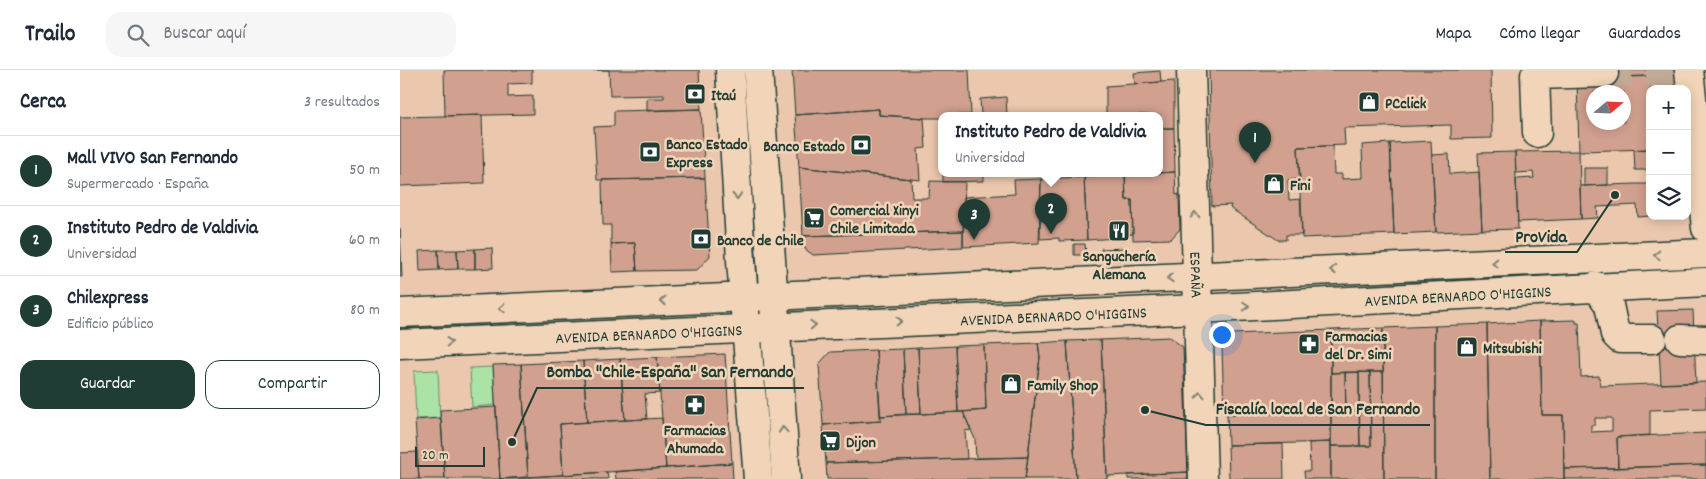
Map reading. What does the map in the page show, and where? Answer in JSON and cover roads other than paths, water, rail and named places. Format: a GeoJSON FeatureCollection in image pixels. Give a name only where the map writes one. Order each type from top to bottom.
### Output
{"type":"FeatureCollection","features":[{"type":"Feature","properties":{"kind":"main road"},"geometry":{"type":"LineString","coordinates":[[730,70],[746,328],[758,479]]}},
{"type":"Feature","properties":{"kind":"main road"},"geometry":{"type":"LineString","coordinates":[[758,70],[786,479]]}},
{"type":"Feature","properties":{"kind":"main road","name":"ESPAÑA"},"geometry":{"type":"LineString","coordinates":[[1190,70],[1203,479]]}},
{"type":"Feature","properties":{"kind":"main road"},"geometry":{"type":"LineString","coordinates":[[1677,70],[1690,70],[1706,228]]}},
{"type":"Feature","properties":{"kind":"main road"},"geometry":{"type":"LineString","coordinates":[[1537,133],[1535,75],[1604,73]]}},
{"type":"Feature","properties":{"kind":"main road","name":"AVENIDA BERNARDO O'HIGGINS"},"geometry":{"type":"LineString","coordinates":[[400,313],[1706,253]]}},
{"type":"Feature","properties":{"kind":"main road","name":"AVENIDA BERNARDO O'HIGGINS"},"geometry":{"type":"LineString","coordinates":[[400,344],[1198,308],[1596,286],[1706,282]]}},
{"type":"Feature","properties":{"kind":"main road"},"geometry":{"type":"LineString","coordinates":[[1596,286],[1609,305],[1615,334],[1620,339],[1652,339]]}},
{"type":"Feature","properties":{"kind":"tunnel"},"geometry":{"type":"LineString","coordinates":[[1604,73],[1677,71]]}},
{"type":"Feature","properties":{"kind":"place","name":"Itaú"},"geometry":{"type":"Point","coordinates":[695,94]}},
{"type":"Feature","properties":{"kind":"place","name":"PCclick"},"geometry":{"type":"Point","coordinates":[1369,102]}},
{"type":"Feature","properties":{"kind":"place","name":"Banco Estado"},"geometry":{"type":"Point","coordinates":[861,145]}},
{"type":"Feature","properties":{"kind":"place","name":"Banco Estado Express"},"geometry":{"type":"Point","coordinates":[650,152]}},
{"type":"Feature","properties":{"kind":"place","name":"Mall VIVO San Fernando"},"geometry":{"type":"Point","coordinates":[1255,163]}},
{"type":"Feature","properties":{"kind":"place","name":"Fini"},"geometry":{"type":"Point","coordinates":[1274,184]}},
{"type":"Feature","properties":{"kind":"place","name":"ProVida"},"geometry":{"type":"Point","coordinates":[1615,195]}},
{"type":"Feature","properties":{"kind":"place","name":"Comercial Xinyi Chile Limitada"},"geometry":{"type":"Point","coordinates":[814,218]}},
{"type":"Feature","properties":{"kind":"place","name":"Sanguchería Alemana"},"geometry":{"type":"Point","coordinates":[1119,231]}},
{"type":"Feature","properties":{"kind":"place","name":"Instituto Pedro de Valdivia"},"geometry":{"type":"Point","coordinates":[1051,234]}},
{"type":"Feature","properties":{"kind":"place","name":"Banco de Chile"},"geometry":{"type":"Point","coordinates":[701,239]}},
{"type":"Feature","properties":{"kind":"place","name":"Chilexpress"},"geometry":{"type":"Point","coordinates":[974,240]}},
{"type":"Feature","properties":{"kind":"place","name":"Farmacias del Dr. Simi"},"geometry":{"type":"Point","coordinates":[1309,344]}},
{"type":"Feature","properties":{"kind":"place","name":"Mitsubishi"},"geometry":{"type":"Point","coordinates":[1467,347]}},
{"type":"Feature","properties":{"kind":"place","name":"Family Shop"},"geometry":{"type":"Point","coordinates":[1011,384]}},
{"type":"Feature","properties":{"kind":"place","name":"Farmacias Ahumada"},"geometry":{"type":"Point","coordinates":[695,405]}},
{"type":"Feature","properties":{"kind":"place","name":"Fiscalía local de San Fernando"},"geometry":{"type":"Point","coordinates":[1145,410]}},
{"type":"Feature","properties":{"kind":"place","name":"Dijon"},"geometry":{"type":"Point","coordinates":[830,441]}},
{"type":"Feature","properties":{"kind":"place","name":"Bomba \"Chile-España\" San Fernando"},"geometry":{"type":"Point","coordinates":[512,442]}}]}
